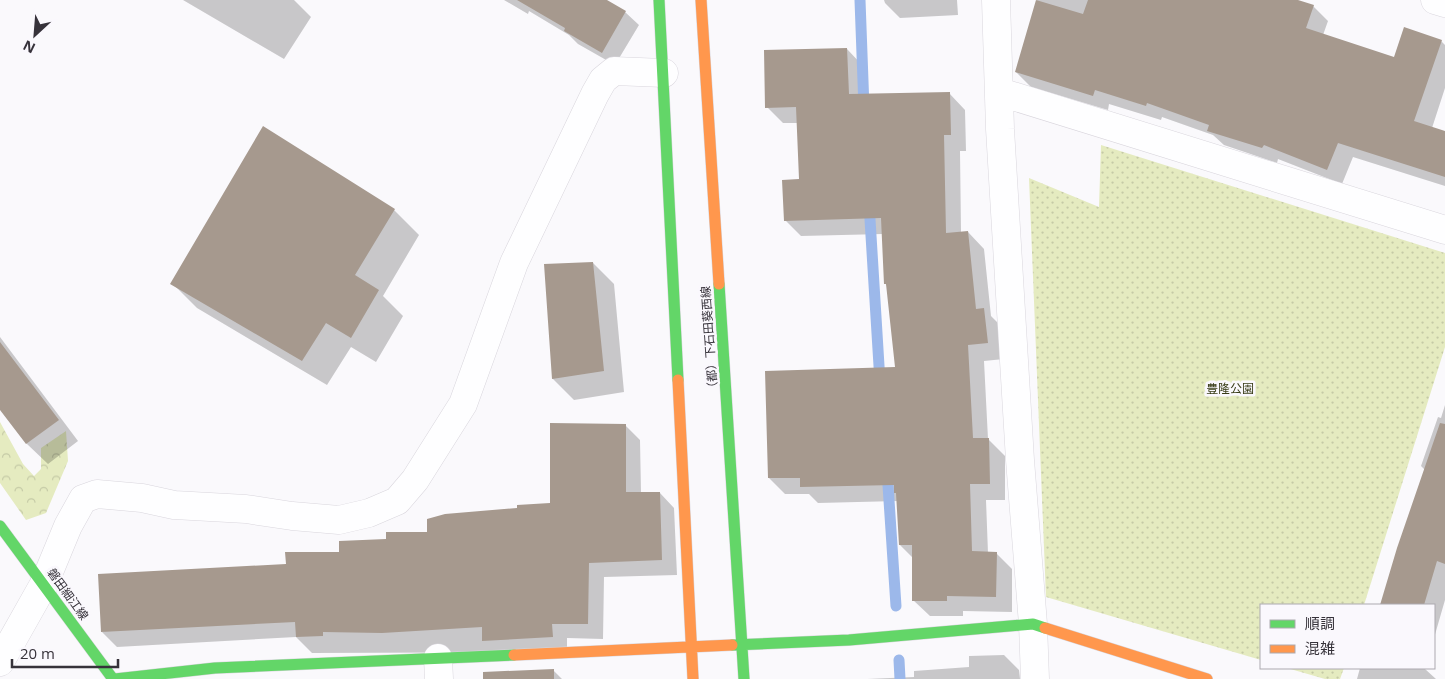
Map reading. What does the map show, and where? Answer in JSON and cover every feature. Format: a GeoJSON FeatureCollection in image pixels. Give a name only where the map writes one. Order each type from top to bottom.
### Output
{"type":"FeatureCollection","features":[{"type":"Feature","properties":{"kind":"street"},"geometry":{"type":"LineString","coordinates":[[659,0],[693,679]]}},
{"type":"Feature","properties":{"kind":"street","name":"（都）下石田葵西線"},"geometry":{"type":"LineString","coordinates":[[701,0],[744,679]]}},
{"type":"Feature","properties":{"kind":"street"},"geometry":{"type":"LineString","coordinates":[[996,0],[1000,129],[1035,679]]}},
{"type":"Feature","properties":{"kind":"street"},"geometry":{"type":"LineString","coordinates":[[1435,0],[1445,3]]}},
{"type":"Feature","properties":{"kind":"street"},"geometry":{"type":"LineString","coordinates":[[0,662],[44,584],[76,510],[83,499],[97,494],[142,498],[174,505],[246,509],[292,516],[340,520],[368,513],[397,501],[414,480],[463,404],[514,263],[603,80],[614,71],[664,73]]}},
{"type":"Feature","properties":{"kind":"street"},"geometry":{"type":"LineString","coordinates":[[1000,92],[1445,230]]}},
{"type":"Feature","properties":{"kind":"street","name":"磐田細江線"},"geometry":{"type":"LineString","coordinates":[[0,526],[114,679]]}},
{"type":"Feature","properties":{"kind":"street"},"geometry":{"type":"LineString","coordinates":[[114,679],[215,668],[439,668],[690,646],[849,640],[1033,624],[1207,679]]}},
{"type":"Feature","properties":{"kind":"green space","name":"豊隆公園"},"geometry":{"type":"Polygon","coordinates":[[[1101,145],[1445,253],[1445,347],[1364,604],[1260,604],[1260,660],[1046,597],[1029,178],[1099,207],[1101,145]]]}},
{"type":"Feature","properties":{"kind":"green space"},"geometry":{"type":"Polygon","coordinates":[[[0,422],[23,464],[34,476],[41,469],[41,448],[66,431],[68,461],[46,513],[26,520],[0,483],[0,422]]]}},
{"type":"Feature","properties":{"kind":"green space"},"geometry":{"type":"Polygon","coordinates":[[[1290,669],[1344,669],[1340,679],[1325,679],[1290,669]]]}},
{"type":"Feature","properties":{"kind":"building"},"geometry":{"type":"Polygon","coordinates":[[[517,0],[607,0],[626,11],[602,53],[564,31],[565,28],[517,0]]]}},
{"type":"Feature","properties":{"kind":"building"},"geometry":{"type":"Polygon","coordinates":[[[1036,0],[1083,14],[1088,0],[1298,0],[1314,5],[1306,28],[1394,57],[1404,27],[1442,40],[1414,121],[1445,131],[1445,177],[1338,143],[1327,170],[1264,145],[1262,148],[1207,131],[1209,125],[1147,103],[1146,106],[1095,90],[1093,96],[1015,72],[1036,0]]]}},
{"type":"Feature","properties":{"kind":"building"},"geometry":{"type":"Polygon","coordinates":[[[847,48],[849,94],[950,92],[951,135],[944,135],[946,233],[968,231],[976,309],[984,308],[988,343],[968,345],[973,438],[989,438],[990,484],[970,484],[972,551],[997,552],[996,597],[947,596],[947,601],[912,601],[912,545],[899,545],[894,485],[800,487],[800,478],[768,478],[765,371],[895,367],[886,284],[884,284],[881,218],[784,221],[782,180],[799,179],[796,107],[765,108],[764,50],[847,48]]]}},
{"type":"Feature","properties":{"kind":"building"},"geometry":{"type":"Polygon","coordinates":[[[263,126],[395,209],[355,275],[379,290],[351,338],[326,323],[302,361],[170,284],[263,126]]]}},
{"type":"Feature","properties":{"kind":"building"},"geometry":{"type":"Polygon","coordinates":[[[593,262],[604,371],[552,379],[544,264],[593,262]]]}},
{"type":"Feature","properties":{"kind":"building"},"geometry":{"type":"Polygon","coordinates":[[[0,342],[59,420],[26,444],[0,410],[0,342]]]}},
{"type":"Feature","properties":{"kind":"building"},"geometry":{"type":"Polygon","coordinates":[[[550,423],[626,424],[626,492],[660,492],[662,560],[589,563],[588,624],[552,624],[553,637],[482,641],[482,627],[382,633],[323,632],[323,636],[296,637],[295,622],[101,632],[98,574],[286,564],[285,552],[339,552],[339,541],[386,539],[386,532],[427,532],[427,519],[445,514],[517,508],[517,505],[550,503],[550,423]]]}},
{"type":"Feature","properties":{"kind":"building"},"geometry":{"type":"Polygon","coordinates":[[[1440,423],[1445,424],[1445,564],[1437,561],[1424,604],[1380,604],[1397,548],[1440,423]]]}},
{"type":"Feature","properties":{"kind":"building"},"geometry":{"type":"Polygon","coordinates":[[[554,669],[554,679],[483,679],[483,672],[554,669]]]}},
{"type":"Feature","properties":{"kind":"waterway"},"geometry":{"type":"LineString","coordinates":[[860,0],[864,108]]}},
{"type":"Feature","properties":{"kind":"waterway"},"geometry":{"type":"LineString","coordinates":[[869,203],[880,382]]}},
{"type":"Feature","properties":{"kind":"waterway"},"geometry":{"type":"LineString","coordinates":[[887,470],[896,606]]}},
{"type":"Feature","properties":{"kind":"waterway"},"geometry":{"type":"LineString","coordinates":[[899,660],[900,679]]}},
{"type":"Feature","properties":{"kind":"traffic: fast"},"geometry":{"type":"LineString","coordinates":[[659,0],[678,380]]}},
{"type":"Feature","properties":{"kind":"traffic: fast"},"geometry":{"type":"LineString","coordinates":[[719,284],[744,679]]}},
{"type":"Feature","properties":{"kind":"traffic: fast"},"geometry":{"type":"LineString","coordinates":[[0,526],[113,679]]}},
{"type":"Feature","properties":{"kind":"traffic: fast"},"geometry":{"type":"LineString","coordinates":[[732,645],[849,640],[1033,624],[1045,628]]}},
{"type":"Feature","properties":{"kind":"traffic: fast"},"geometry":{"type":"LineString","coordinates":[[115,679],[215,668],[514,655]]}},
{"type":"Feature","properties":{"kind":"traffic: slow"},"geometry":{"type":"LineString","coordinates":[[701,0],[719,284]]}},
{"type":"Feature","properties":{"kind":"traffic: slow"},"geometry":{"type":"LineString","coordinates":[[678,380],[693,679]]}},
{"type":"Feature","properties":{"kind":"traffic: slow"},"geometry":{"type":"LineString","coordinates":[[1045,628],[1207,679]]}},
{"type":"Feature","properties":{"kind":"traffic: slow"},"geometry":{"type":"LineString","coordinates":[[514,655],[732,645]]}}]}
